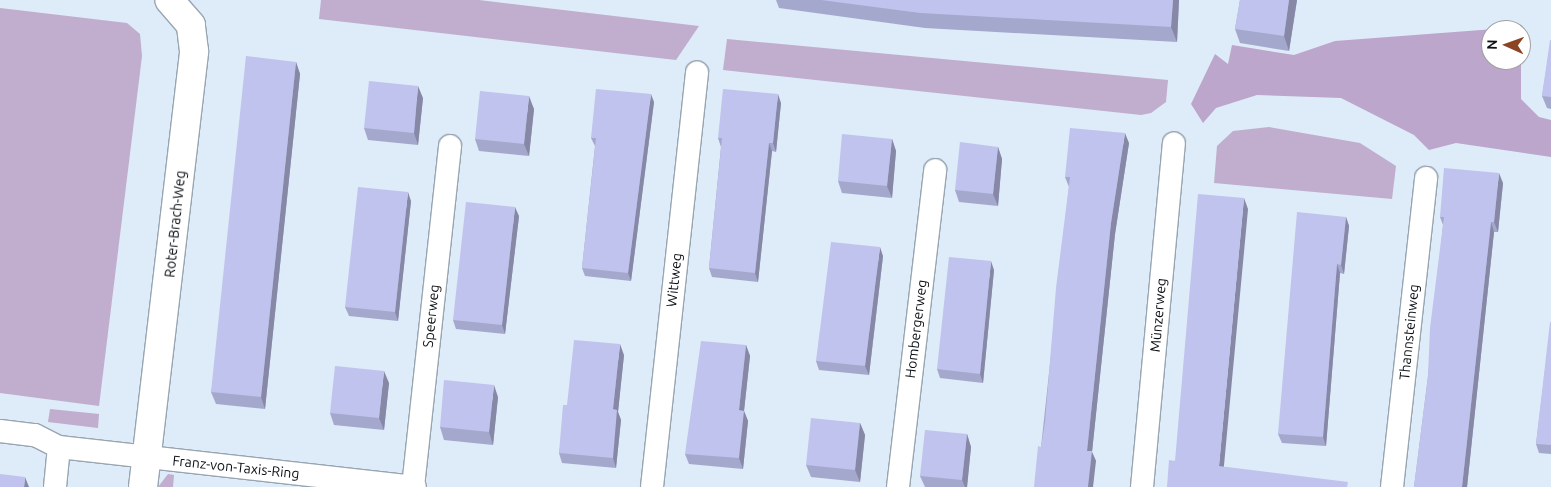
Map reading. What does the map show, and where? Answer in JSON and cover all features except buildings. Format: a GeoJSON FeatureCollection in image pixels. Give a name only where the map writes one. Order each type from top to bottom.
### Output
{"type":"FeatureCollection","features":[{"type":"Feature","properties":{"kind":"street","name":"Roter-Brach-Weg"},"geometry":{"type":"LineString","coordinates":[[143,487],[194,51],[190,26],[169,0]]}},
{"type":"Feature","properties":{"kind":"street","name":"Wittweg"},"geometry":{"type":"LineString","coordinates":[[652,487],[697,72]]}},
{"type":"Feature","properties":{"kind":"street","name":"Münzerweg"},"geometry":{"type":"LineString","coordinates":[[1142,487],[1174,143]]}},
{"type":"Feature","properties":{"kind":"street","name":"Speerweg"},"geometry":{"type":"LineString","coordinates":[[414,487],[450,146]]}},
{"type":"Feature","properties":{"kind":"street","name":"Hombergerweg"},"geometry":{"type":"LineString","coordinates":[[898,487],[935,170]]}},
{"type":"Feature","properties":{"kind":"street","name":"Thannsteinweg"},"geometry":{"type":"LineString","coordinates":[[1392,487],[1426,178]]}},
{"type":"Feature","properties":{"kind":"street"},"geometry":{"type":"LineString","coordinates":[[0,431],[35,435],[59,447],[146,457]]}},
{"type":"Feature","properties":{"kind":"street"},"geometry":{"type":"LineString","coordinates":[[55,487],[59,447]]}},
{"type":"Feature","properties":{"kind":"street","name":"Franz-von-Taxis-Ring"},"geometry":{"type":"LineString","coordinates":[[146,457],[414,487]]}},
{"type":"Feature","properties":{"kind":"shaded area"},"geometry":{"type":"Polygon","coordinates":[[[321,0],[479,0],[699,26],[676,60],[319,19],[321,0]]]}},
{"type":"Feature","properties":{"kind":"shaded area"},"geometry":{"type":"Polygon","coordinates":[[[0,8],[127,23],[140,34],[142,56],[99,406],[0,393],[0,8]]]}},
{"type":"Feature","properties":{"kind":"shaded area"},"geometry":{"type":"Polygon","coordinates":[[[1481,30],[1481,70],[1521,70],[1521,99],[1539,117],[1551,120],[1551,157],[1456,143],[1429,150],[1414,135],[1341,98],[1257,95],[1216,108],[1203,123],[1191,104],[1215,54],[1228,64],[1232,45],[1294,55],[1335,41],[1481,30]]]}},
{"type":"Feature","properties":{"kind":"shaded area"},"geometry":{"type":"Polygon","coordinates":[[[727,39],[1168,80],[1166,102],[1151,113],[1141,115],[723,70],[727,39]]]}},
{"type":"Feature","properties":{"kind":"shaded area"},"geometry":{"type":"Polygon","coordinates":[[[1269,127],[1360,143],[1396,166],[1392,199],[1214,183],[1217,146],[1233,131],[1269,127]]]}},
{"type":"Feature","properties":{"kind":"shaded area"},"geometry":{"type":"Polygon","coordinates":[[[50,409],[99,414],[98,428],[48,422],[50,409]]]}},
{"type":"Feature","properties":{"kind":"shaded area"},"geometry":{"type":"Polygon","coordinates":[[[168,474],[174,475],[173,487],[158,487],[168,474]]]}}]}
